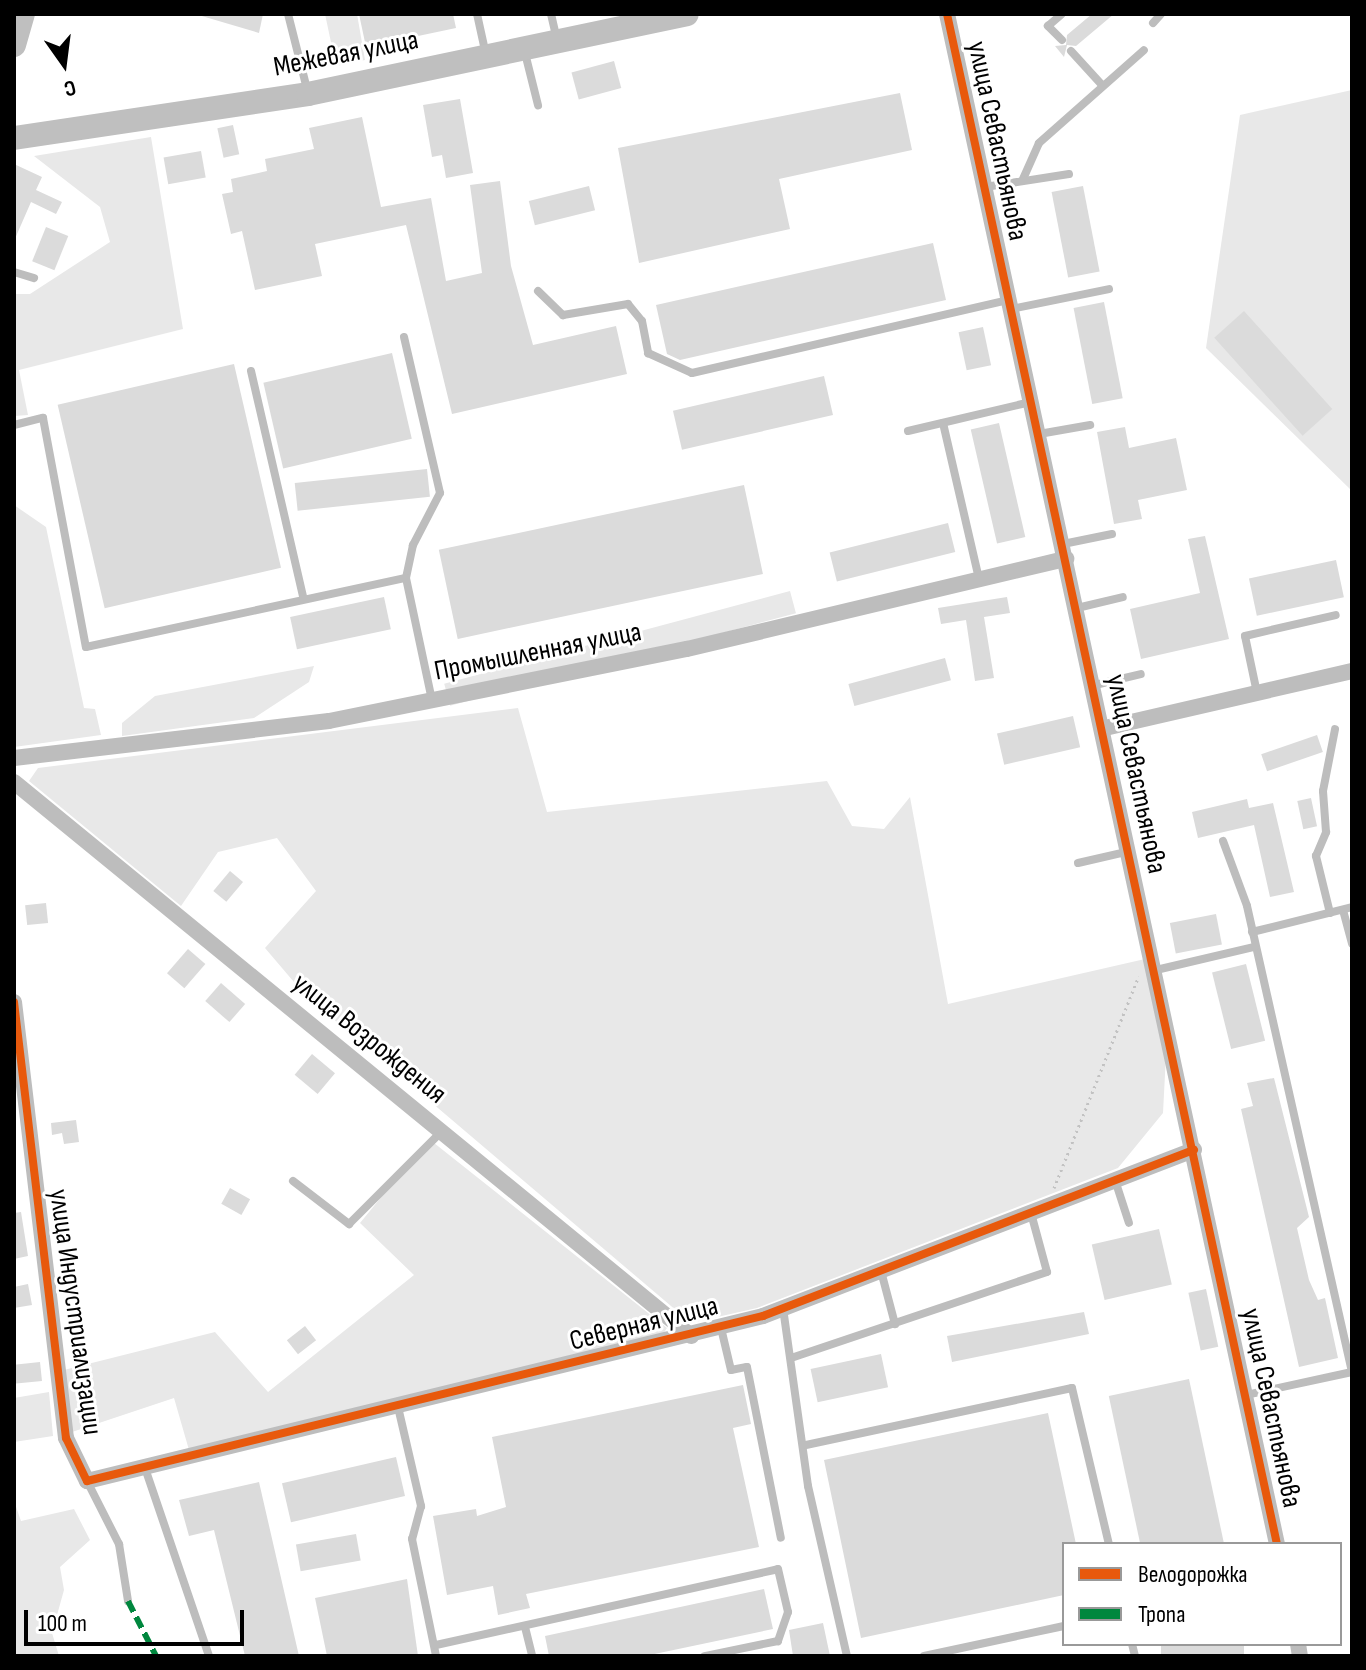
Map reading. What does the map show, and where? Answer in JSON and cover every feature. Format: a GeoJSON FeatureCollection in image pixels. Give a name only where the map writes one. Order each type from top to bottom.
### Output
{"type":"FeatureCollection","features":[{"type":"Feature","properties":{"kind":"street","name":"Межевая улица"},"geometry":{"type":"LineString","coordinates":[[14,138],[308,94],[687,14]]}},
{"type":"Feature","properties":{"kind":"street","name":"улица Севастьянова"},"geometry":{"type":"LineString","coordinates":[[947,14],[1105,728],[1277,1542]]}},
{"type":"Feature","properties":{"kind":"street","name":"Промышленная улица"},"geometry":{"type":"LineString","coordinates":[[14,758],[315,723],[979,579],[1064,552]]}},
{"type":"Feature","properties":{"kind":"street"},"geometry":{"type":"LineString","coordinates":[[1105,728],[1352,671]]}},
{"type":"Feature","properties":{"kind":"street","name":"улица Возрождения"},"geometry":{"type":"LineString","coordinates":[[14,782],[691,1336]]}},
{"type":"Feature","properties":{"kind":"street","name":"улица Индустриализации"},"geometry":{"type":"LineString","coordinates":[[14,1002],[66,1438],[87,1481]]}},
{"type":"Feature","properties":{"kind":"street"},"geometry":{"type":"LineString","coordinates":[[14,1079],[24,1094]]}},
{"type":"Feature","properties":{"kind":"street","name":"Северная улица"},"geometry":{"type":"LineString","coordinates":[[87,1481],[721,1328],[783,1308],[1194,1150]]}},
{"type":"Feature","properties":{"kind":"lane"},"geometry":{"type":"LineString","coordinates":[[288,14],[308,94]]}},
{"type":"Feature","properties":{"kind":"lane"},"geometry":{"type":"LineString","coordinates":[[477,14],[486,56]]}},
{"type":"Feature","properties":{"kind":"lane"},"geometry":{"type":"LineString","coordinates":[[551,14],[557,41]]}},
{"type":"Feature","properties":{"kind":"lane"},"geometry":{"type":"LineString","coordinates":[[1062,14],[1048,26],[1062,40]]}},
{"type":"Feature","properties":{"kind":"lane"},"geometry":{"type":"LineString","coordinates":[[1153,23],[1161,14]]}},
{"type":"Feature","properties":{"kind":"lane"},"geometry":{"type":"LineString","coordinates":[[524,48],[538,105]]}},
{"type":"Feature","properties":{"kind":"lane"},"geometry":{"type":"LineString","coordinates":[[1023,179],[1039,143],[1144,50]]}},
{"type":"Feature","properties":{"kind":"lane"},"geometry":{"type":"LineString","coordinates":[[1071,51],[1103,86]]}},
{"type":"Feature","properties":{"kind":"lane"},"geometry":{"type":"LineString","coordinates":[[985,187],[1069,174]]}},
{"type":"Feature","properties":{"kind":"lane"},"geometry":{"type":"LineString","coordinates":[[14,272],[34,278]]}},
{"type":"Feature","properties":{"kind":"lane"},"geometry":{"type":"LineString","coordinates":[[538,291],[563,315],[628,304],[642,321],[648,353],[692,373],[1010,304],[1109,289]]}},
{"type":"Feature","properties":{"kind":"lane"},"geometry":{"type":"LineString","coordinates":[[404,337],[440,493],[413,545],[406,578],[432,700]]}},
{"type":"Feature","properties":{"kind":"lane"},"geometry":{"type":"LineString","coordinates":[[251,371],[303,597]]}},
{"type":"Feature","properties":{"kind":"lane"},"geometry":{"type":"LineString","coordinates":[[908,431],[1032,401]]}},
{"type":"Feature","properties":{"kind":"lane"},"geometry":{"type":"LineString","coordinates":[[14,425],[43,418],[86,647],[303,597],[406,578]]}},
{"type":"Feature","properties":{"kind":"lane"},"geometry":{"type":"LineString","coordinates":[[943,423],[979,579]]}},
{"type":"Feature","properties":{"kind":"lane"},"geometry":{"type":"LineString","coordinates":[[1039,434],[1090,425]]}},
{"type":"Feature","properties":{"kind":"lane"},"geometry":{"type":"LineString","coordinates":[[1064,552],[1112,534]]}},
{"type":"Feature","properties":{"kind":"lane"},"geometry":{"type":"LineString","coordinates":[[1077,608],[1123,597]]}},
{"type":"Feature","properties":{"kind":"lane"},"geometry":{"type":"LineString","coordinates":[[1257,693],[1245,636],[1336,615]]}},
{"type":"Feature","properties":{"kind":"lane"},"geometry":{"type":"LineString","coordinates":[[1095,685],[1141,674]]}},
{"type":"Feature","properties":{"kind":"lane"},"geometry":{"type":"LineString","coordinates":[[1330,913],[1316,856],[1326,832],[1323,791],[1335,729]]}},
{"type":"Feature","properties":{"kind":"lane"},"geometry":{"type":"LineString","coordinates":[[1223,841],[1252,932],[1352,1372],[1246,1395]]}},
{"type":"Feature","properties":{"kind":"lane"},"geometry":{"type":"LineString","coordinates":[[1078,863],[1131,851]]}},
{"type":"Feature","properties":{"kind":"lane"},"geometry":{"type":"LineString","coordinates":[[1252,932],[1348,908],[1352,944]]}},
{"type":"Feature","properties":{"kind":"lane"},"geometry":{"type":"LineString","coordinates":[[1155,964],[1254,947]]}},
{"type":"Feature","properties":{"kind":"lane"},"geometry":{"type":"LineString","coordinates":[[293,1181],[349,1224],[441,1132]]}},
{"type":"Feature","properties":{"kind":"lane"},"geometry":{"type":"LineString","coordinates":[[1115,1180],[1129,1223]]}},
{"type":"Feature","properties":{"kind":"lane"},"geometry":{"type":"LineString","coordinates":[[794,1357],[1047,1272],[1039,1210]]}},
{"type":"Feature","properties":{"kind":"lane"},"geometry":{"type":"LineString","coordinates":[[881,1271],[895,1324]]}},
{"type":"Feature","properties":{"kind":"lane"},"geometry":{"type":"LineString","coordinates":[[783,1308],[794,1357],[806,1445],[808,1486],[847,1656]]}},
{"type":"Feature","properties":{"kind":"lane"},"geometry":{"type":"LineString","coordinates":[[721,1328],[731,1370],[747,1367],[781,1538]]}},
{"type":"Feature","properties":{"kind":"lane"},"geometry":{"type":"LineString","coordinates":[[806,1445],[1072,1388],[1109,1542]]}},
{"type":"Feature","properties":{"kind":"lane"},"geometry":{"type":"LineString","coordinates":[[398,1407],[421,1506],[412,1539],[436,1656]]}},
{"type":"Feature","properties":{"kind":"lane"},"geometry":{"type":"LineString","coordinates":[[145,1467],[209,1656]]}},
{"type":"Feature","properties":{"kind":"lane"},"geometry":{"type":"LineString","coordinates":[[87,1481],[119,1544],[128,1601]]}},
{"type":"Feature","properties":{"kind":"lane"},"geometry":{"type":"LineString","coordinates":[[436,1645],[778,1569],[788,1612],[778,1641],[705,1656]]}},
{"type":"Feature","properties":{"kind":"lane"},"geometry":{"type":"LineString","coordinates":[[924,1656],[1062,1626]]}},
{"type":"Feature","properties":{"kind":"lane"},"geometry":{"type":"LineString","coordinates":[[525,1627],[532,1656]]}},
{"type":"Feature","properties":{"kind":"path"},"geometry":{"type":"LineString","coordinates":[[1039,1210],[1133,991],[1155,964]]}},
{"type":"Feature","properties":{"kind":"shaded area"},"geometry":{"type":"Polygon","coordinates":[[[325,14],[357,14],[365,60],[336,66],[325,14]]]}},
{"type":"Feature","properties":{"kind":"shaded area"},"geometry":{"type":"Polygon","coordinates":[[[1352,90],[1352,491],[1206,348],[1240,115],[1352,90]]]}},
{"type":"Feature","properties":{"kind":"shaded area"},"geometry":{"type":"Polygon","coordinates":[[[151,137],[183,329],[19,370],[28,415],[14,416],[14,294],[30,294],[110,242],[100,207],[34,156],[151,137]]]}},
{"type":"Feature","properties":{"kind":"shaded area"},"geometry":{"type":"Polygon","coordinates":[[[14,505],[46,527],[84,708],[95,709],[101,735],[14,747],[14,505]]]}},
{"type":"Feature","properties":{"kind":"shaded area"},"geometry":{"type":"Polygon","coordinates":[[[790,591],[796,613],[450,706],[444,684],[790,591]]]}},
{"type":"Feature","properties":{"kind":"shaded area"},"geometry":{"type":"Polygon","coordinates":[[[314,666],[309,682],[254,718],[122,736],[122,723],[155,696],[314,666]]]}},
{"type":"Feature","properties":{"kind":"shaded area"},"geometry":{"type":"Polygon","coordinates":[[[518,708],[547,812],[827,781],[852,826],[884,829],[910,797],[948,1004],[1145,959],[1166,1055],[1163,1113],[1118,1168],[757,1308],[691,1323],[305,995],[265,948],[316,891],[277,838],[218,852],[181,906],[29,781],[38,768],[518,708]]]}},
{"type":"Feature","properties":{"kind":"shaded area"},"geometry":{"type":"Polygon","coordinates":[[[429,1139],[667,1328],[663,1334],[189,1450],[174,1398],[72,1432],[64,1370],[215,1332],[268,1392],[414,1275],[360,1223],[429,1139]]]}},
{"type":"Feature","properties":{"kind":"shaded area"},"geometry":{"type":"Polygon","coordinates":[[[49,1392],[53,1436],[14,1442],[14,1398],[49,1392]]]}},
{"type":"Feature","properties":{"kind":"shaded area"},"geometry":{"type":"Polygon","coordinates":[[[14,1501],[21,1521],[74,1509],[90,1540],[60,1567],[64,1590],[52,1633],[59,1656],[14,1656],[14,1501]]]}},
{"type":"Feature","properties":{"kind":"building"},"geometry":{"type":"Polygon","coordinates":[[[195,14],[263,14],[259,33],[195,14]]]}},
{"type":"Feature","properties":{"kind":"building"},"geometry":{"type":"Polygon","coordinates":[[[359,14],[453,14],[456,28],[366,47],[359,14]]]}},
{"type":"Feature","properties":{"kind":"building"},"geometry":{"type":"Polygon","coordinates":[[[1092,14],[1114,14],[1076,46],[1067,45],[1064,57],[1055,46],[1066,45],[1067,35],[1092,14]]]}},
{"type":"Feature","properties":{"kind":"building"},"geometry":{"type":"Polygon","coordinates":[[[614,61],[621,88],[579,99],[571,72],[614,61]]]}},
{"type":"Feature","properties":{"kind":"building"},"geometry":{"type":"Polygon","coordinates":[[[900,93],[912,150],[779,179],[790,229],[639,263],[618,148],[900,93]]]}},
{"type":"Feature","properties":{"kind":"building"},"geometry":{"type":"Polygon","coordinates":[[[460,99],[473,173],[446,178],[442,155],[432,157],[423,105],[460,99]]]}},
{"type":"Feature","properties":{"kind":"building"},"geometry":{"type":"Polygon","coordinates":[[[362,117],[381,207],[431,198],[446,281],[482,273],[470,185],[500,181],[511,266],[533,345],[616,326],[627,374],[452,414],[406,225],[315,244],[322,276],[255,290],[242,231],[231,234],[222,194],[233,192],[231,179],[267,171],[265,159],[314,149],[309,128],[362,117]]]}},
{"type":"Feature","properties":{"kind":"building"},"geometry":{"type":"Polygon","coordinates":[[[233,125],[239,154],[224,158],[217,128],[233,125]]]}},
{"type":"Feature","properties":{"kind":"building"},"geometry":{"type":"Polygon","coordinates":[[[201,151],[206,178],[168,184],[164,158],[201,151]]]}},
{"type":"Feature","properties":{"kind":"building"},"geometry":{"type":"Polygon","coordinates":[[[14,164],[42,177],[36,190],[62,202],[56,214],[31,202],[14,241],[14,164]]]}},
{"type":"Feature","properties":{"kind":"building"},"geometry":{"type":"Polygon","coordinates":[[[589,186],[595,210],[535,225],[529,201],[589,186]]]}},
{"type":"Feature","properties":{"kind":"building"},"geometry":{"type":"Polygon","coordinates":[[[1083,186],[1100,271],[1068,278],[1052,192],[1083,186]]]}},
{"type":"Feature","properties":{"kind":"building"},"geometry":{"type":"Polygon","coordinates":[[[46,227],[68,236],[54,270],[32,261],[46,227]]]}},
{"type":"Feature","properties":{"kind":"building"},"geometry":{"type":"Polygon","coordinates":[[[933,243],[946,300],[680,360],[667,354],[656,305],[933,243]]]}},
{"type":"Feature","properties":{"kind":"building"},"geometry":{"type":"Polygon","coordinates":[[[1104,302],[1123,398],[1092,404],[1074,308],[1104,302]]]}},
{"type":"Feature","properties":{"kind":"building"},"geometry":{"type":"Polygon","coordinates":[[[1244,311],[1332,409],[1303,436],[1214,338],[1244,311]]]}},
{"type":"Feature","properties":{"kind":"building"},"geometry":{"type":"Polygon","coordinates":[[[983,327],[991,365],[967,370],[959,332],[983,327]]]}},
{"type":"Feature","properties":{"kind":"building"},"geometry":{"type":"Polygon","coordinates":[[[392,353],[412,439],[283,468],[263,383],[392,353]]]}},
{"type":"Feature","properties":{"kind":"building"},"geometry":{"type":"Polygon","coordinates":[[[234,364],[281,568],[105,608],[58,405],[234,364]]]}},
{"type":"Feature","properties":{"kind":"building"},"geometry":{"type":"Polygon","coordinates":[[[824,376],[833,415],[682,450],[673,411],[824,376]]]}},
{"type":"Feature","properties":{"kind":"building"},"geometry":{"type":"Polygon","coordinates":[[[999,423],[1025,537],[997,544],[971,430],[999,423]]]}},
{"type":"Feature","properties":{"kind":"building"},"geometry":{"type":"Polygon","coordinates":[[[1125,427],[1129,448],[1176,438],[1187,490],[1138,500],[1142,519],[1114,524],[1097,432],[1125,427]]]}},
{"type":"Feature","properties":{"kind":"building"},"geometry":{"type":"Polygon","coordinates":[[[427,469],[430,497],[298,511],[295,483],[427,469]]]}},
{"type":"Feature","properties":{"kind":"building"},"geometry":{"type":"Polygon","coordinates":[[[744,485],[763,574],[458,639],[439,550],[744,485]]]}},
{"type":"Feature","properties":{"kind":"building"},"geometry":{"type":"Polygon","coordinates":[[[948,523],[955,552],[837,582],[830,553],[948,523]]]}},
{"type":"Feature","properties":{"kind":"building"},"geometry":{"type":"Polygon","coordinates":[[[1205,536],[1229,639],[1141,659],[1130,609],[1200,593],[1188,539],[1205,536]]]}},
{"type":"Feature","properties":{"kind":"building"},"geometry":{"type":"Polygon","coordinates":[[[1336,560],[1344,597],[1257,616],[1249,579],[1336,560]]]}},
{"type":"Feature","properties":{"kind":"building"},"geometry":{"type":"Polygon","coordinates":[[[384,597],[391,629],[297,649],[290,617],[384,597]]]}},
{"type":"Feature","properties":{"kind":"building"},"geometry":{"type":"Polygon","coordinates":[[[1007,597],[1010,613],[984,617],[994,678],[975,681],[966,620],[941,624],[938,608],[1007,597]]]}},
{"type":"Feature","properties":{"kind":"building"},"geometry":{"type":"Polygon","coordinates":[[[945,658],[951,680],[854,706],[848,684],[945,658]]]}},
{"type":"Feature","properties":{"kind":"building"},"geometry":{"type":"Polygon","coordinates":[[[1073,716],[1080,747],[1004,765],[997,734],[1073,716]]]}},
{"type":"Feature","properties":{"kind":"building"},"geometry":{"type":"Polygon","coordinates":[[[1317,735],[1323,752],[1267,771],[1261,754],[1317,735]]]}},
{"type":"Feature","properties":{"kind":"building"},"geometry":{"type":"Polygon","coordinates":[[[1311,798],[1317,826],[1303,829],[1297,801],[1311,798]]]}},
{"type":"Feature","properties":{"kind":"building"},"geometry":{"type":"Polygon","coordinates":[[[1247,799],[1249,808],[1273,803],[1294,892],[1270,897],[1254,825],[1198,838],[1192,812],[1247,799]]]}},
{"type":"Feature","properties":{"kind":"building"},"geometry":{"type":"Polygon","coordinates":[[[230,871],[243,882],[226,902],[213,891],[230,871]]]}},
{"type":"Feature","properties":{"kind":"building"},"geometry":{"type":"Polygon","coordinates":[[[46,903],[48,923],[27,925],[25,905],[46,903]]]}},
{"type":"Feature","properties":{"kind":"building"},"geometry":{"type":"Polygon","coordinates":[[[1216,914],[1222,944],[1176,953],[1170,923],[1216,914]]]}},
{"type":"Feature","properties":{"kind":"building"},"geometry":{"type":"Polygon","coordinates":[[[188,949],[205,964],[184,988],[167,973],[188,949]]]}},
{"type":"Feature","properties":{"kind":"building"},"geometry":{"type":"Polygon","coordinates":[[[1246,964],[1265,1041],[1231,1049],[1212,972],[1246,964]]]}},
{"type":"Feature","properties":{"kind":"building"},"geometry":{"type":"Polygon","coordinates":[[[221,983],[245,1004],[229,1022],[205,1001],[221,983]]]}},
{"type":"Feature","properties":{"kind":"building"},"geometry":{"type":"Polygon","coordinates":[[[312,1054],[335,1073],[318,1094],[295,1075],[312,1054]]]}},
{"type":"Feature","properties":{"kind":"building"},"geometry":{"type":"Polygon","coordinates":[[[1274,1078],[1309,1217],[1297,1228],[1309,1280],[1318,1300],[1325,1298],[1338,1358],[1299,1367],[1241,1109],[1253,1106],[1247,1083],[1274,1078]]]}},
{"type":"Feature","properties":{"kind":"building"},"geometry":{"type":"Polygon","coordinates":[[[76,1120],[79,1142],[64,1144],[62,1133],[52,1135],[51,1123],[76,1120]]]}},
{"type":"Feature","properties":{"kind":"building"},"geometry":{"type":"Polygon","coordinates":[[[230,1188],[250,1199],[241,1215],[221,1204],[230,1188]]]}},
{"type":"Feature","properties":{"kind":"building"},"geometry":{"type":"Polygon","coordinates":[[[21,1212],[28,1256],[14,1259],[14,1213],[21,1212]]]}},
{"type":"Feature","properties":{"kind":"building"},"geometry":{"type":"Polygon","coordinates":[[[1159,1229],[1172,1285],[1105,1300],[1092,1245],[1159,1229]]]}},
{"type":"Feature","properties":{"kind":"building"},"geometry":{"type":"Polygon","coordinates":[[[28,1284],[32,1305],[14,1308],[14,1287],[28,1284]]]}},
{"type":"Feature","properties":{"kind":"building"},"geometry":{"type":"Polygon","coordinates":[[[1206,1289],[1218,1347],[1201,1350],[1188,1293],[1206,1289]]]}},
{"type":"Feature","properties":{"kind":"building"},"geometry":{"type":"Polygon","coordinates":[[[1084,1312],[1089,1334],[952,1362],[947,1336],[1084,1312]]]}},
{"type":"Feature","properties":{"kind":"building"},"geometry":{"type":"Polygon","coordinates":[[[305,1326],[316,1340],[298,1354],[287,1340],[305,1326]]]}},
{"type":"Feature","properties":{"kind":"building"},"geometry":{"type":"Polygon","coordinates":[[[881,1354],[888,1387],[818,1402],[811,1369],[881,1354]]]}},
{"type":"Feature","properties":{"kind":"building"},"geometry":{"type":"Polygon","coordinates":[[[40,1362],[42,1381],[16,1384],[14,1365],[40,1362]]]}},
{"type":"Feature","properties":{"kind":"building"},"geometry":{"type":"Polygon","coordinates":[[[1189,1379],[1224,1542],[1140,1542],[1109,1396],[1189,1379]]]}},
{"type":"Feature","properties":{"kind":"building"},"geometry":{"type":"Polygon","coordinates":[[[743,1385],[751,1424],[733,1428],[759,1547],[526,1594],[530,1608],[498,1615],[493,1586],[447,1595],[433,1516],[476,1509],[477,1516],[506,1507],[492,1437],[743,1385]]]}},
{"type":"Feature","properties":{"kind":"building"},"geometry":{"type":"Polygon","coordinates":[[[1048,1413],[1076,1542],[1062,1542],[1062,1595],[861,1638],[824,1460],[1048,1413]]]}},
{"type":"Feature","properties":{"kind":"building"},"geometry":{"type":"Polygon","coordinates":[[[396,1457],[405,1496],[291,1522],[282,1483],[396,1457]]]}},
{"type":"Feature","properties":{"kind":"building"},"geometry":{"type":"Polygon","coordinates":[[[259,1482],[299,1656],[245,1656],[214,1530],[189,1536],[179,1500],[259,1482]]]}},
{"type":"Feature","properties":{"kind":"building"},"geometry":{"type":"Polygon","coordinates":[[[356,1534],[361,1561],[301,1571],[296,1545],[356,1534]]]}},
{"type":"Feature","properties":{"kind":"building"},"geometry":{"type":"Polygon","coordinates":[[[407,1579],[418,1656],[327,1656],[315,1598],[407,1579]]]}},
{"type":"Feature","properties":{"kind":"building"},"geometry":{"type":"Polygon","coordinates":[[[764,1589],[773,1629],[645,1656],[549,1656],[545,1636],[764,1589]]]}},
{"type":"Feature","properties":{"kind":"building"},"geometry":{"type":"Polygon","coordinates":[[[823,1623],[830,1656],[793,1656],[789,1630],[823,1623]]]}},
{"type":"Feature","properties":{"kind":"building"},"geometry":{"type":"Polygon","coordinates":[[[1161,1646],[1244,1646],[1244,1656],[1161,1656],[1161,1646]]]}},
{"type":"Feature","properties":{"kind":"marked path"},"geometry":{"type":"LineString","coordinates":[[128,1601],[156,1656]]}},
{"type":"Feature","properties":{"kind":"cycle path"},"geometry":{"type":"LineString","coordinates":[[947,14],[1277,1542]]}},
{"type":"Feature","properties":{"kind":"cycle path"},"geometry":{"type":"LineString","coordinates":[[14,1002],[66,1438],[87,1481],[763,1316],[1194,1150]]}}]}
